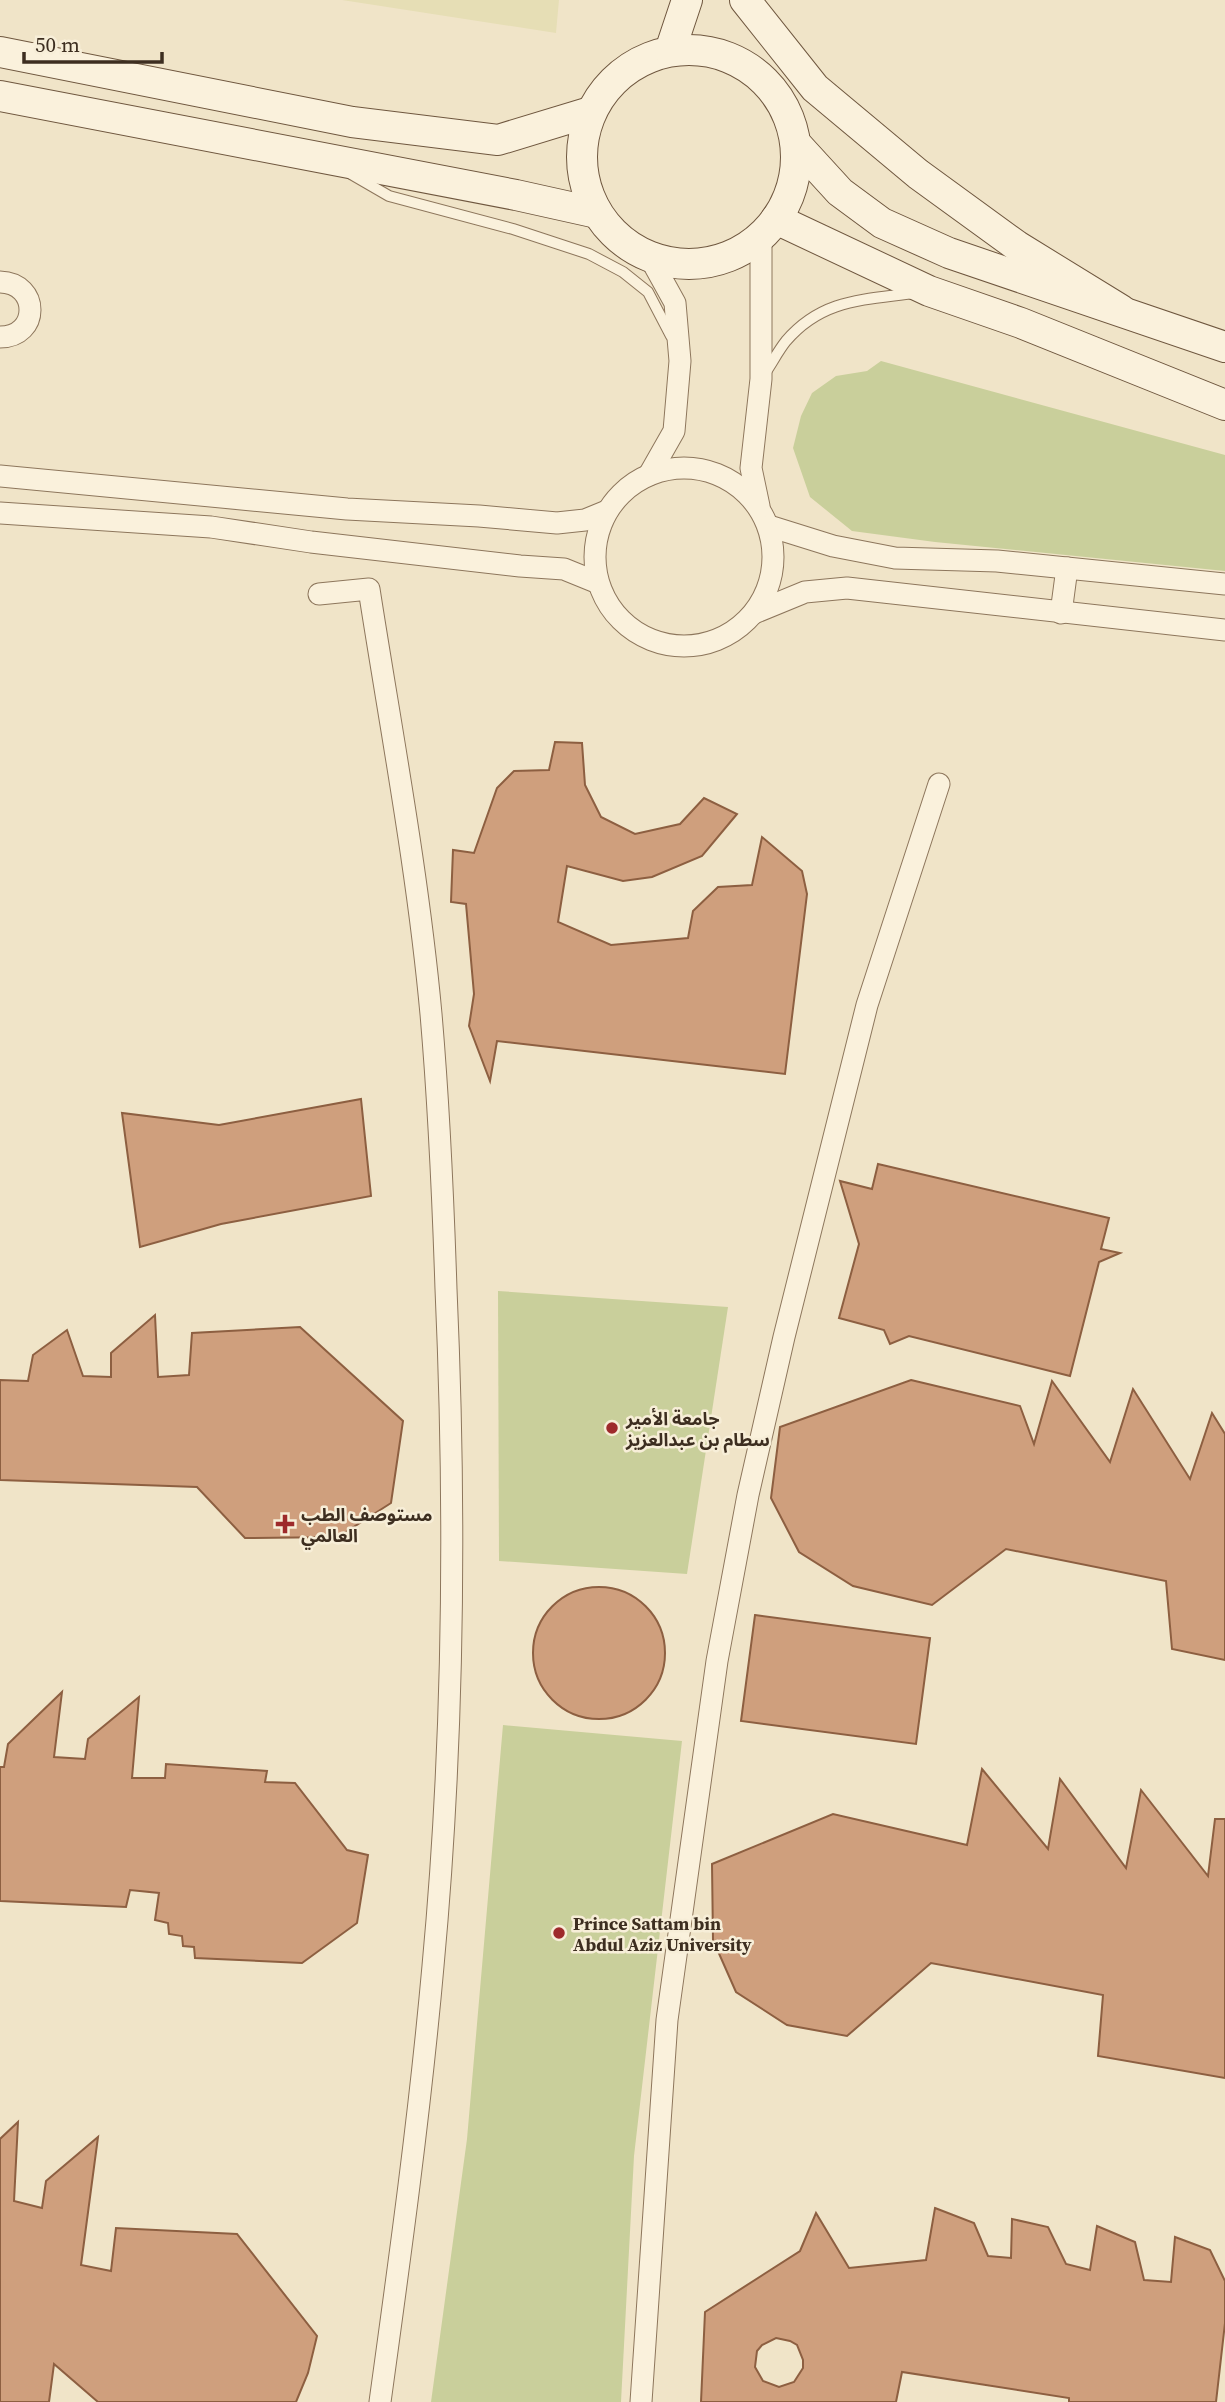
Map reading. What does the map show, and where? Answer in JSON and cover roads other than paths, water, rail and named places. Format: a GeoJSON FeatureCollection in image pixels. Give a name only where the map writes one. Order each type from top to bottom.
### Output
{"type":"FeatureCollection","features":[{"type":"Feature","properties":{"kind":"main road"},"geometry":{"type":"LineString","coordinates":[[670,51],[687,0]]}},
{"type":"Feature","properties":{"kind":"main road"},"geometry":{"type":"LineString","coordinates":[[744,0],[767,82]]}},
{"type":"Feature","properties":{"kind":"main road"},"geometry":{"type":"LineString","coordinates":[[744,0],[815,88],[918,174],[1017,246],[1121,310]]}},
{"type":"Feature","properties":{"kind":"main road"},"geometry":{"type":"LineString","coordinates":[[705,50],[739,61],[767,82],[787,111],[797,145],[795,179],[783,210],[769,228],[737,253],[708,262],[678,263],[649,256],[619,239],[597,213],[584,180],[581,146],[590,112],[610,83],[637,62],[670,51],[705,50]]}},
{"type":"Feature","properties":{"kind":"main road"},"geometry":{"type":"LineString","coordinates":[[0,52],[352,122],[498,140],[590,112]]}},
{"type":"Feature","properties":{"kind":"main road"},"geometry":{"type":"LineString","coordinates":[[0,96],[597,213]]}},
{"type":"Feature","properties":{"kind":"main road"},"geometry":{"type":"LineString","coordinates":[[797,145],[840,192],[882,223],[948,253],[1225,347]]}},
{"type":"Feature","properties":{"kind":"main road"},"geometry":{"type":"LineString","coordinates":[[769,228],[929,291],[1021,323],[1225,405]]}},
{"type":"Feature","properties":{"kind":"street"},"geometry":{"type":"LineString","coordinates":[[769,228],[761,379],[751,468],[764,517],[774,556],[769,586],[754,613],[734,631],[710,642],[684,646],[657,642],[634,630],[614,611],[596,582],[597,536],[607,511],[625,490],[649,475],[679,467],[710,471],[738,485],[764,517],[833,547],[895,558],[997,561],[1225,584]]}},
{"type":"Feature","properties":{"kind":"street"},"geometry":{"type":"LineString","coordinates":[[649,256],[675,303],[680,361],[674,431],[649,475]]}},
{"type":"Feature","properties":{"kind":"street"},"geometry":{"type":"LineString","coordinates":[[0,282],[8,282],[24,292],[30,310],[24,327],[17,334],[0,337]]}},
{"type":"Feature","properties":{"kind":"street"},"geometry":{"type":"LineString","coordinates":[[0,476],[347,509],[557,523],[585,520],[607,511]]}},
{"type":"Feature","properties":{"kind":"street"},"geometry":{"type":"LineString","coordinates":[[211,527],[215,496]]}},
{"type":"Feature","properties":{"kind":"street"},"geometry":{"type":"LineString","coordinates":[[0,513],[211,527],[324,544],[564,569],[596,582]]}},
{"type":"Feature","properties":{"kind":"street"},"geometry":{"type":"LineString","coordinates":[[1062,613],[1067,568]]}},
{"type":"Feature","properties":{"kind":"street"},"geometry":{"type":"LineString","coordinates":[[754,613],[806,592],[847,588],[1225,630]]}},
{"type":"Feature","properties":{"kind":"street"},"geometry":{"type":"LineString","coordinates":[[318,594],[369,589],[415,883],[431,1012],[441,1145],[451,1410],[453,1547],[450,1675],[439,1886],[404,2227],[380,2402]]}},
{"type":"Feature","properties":{"kind":"street"},"geometry":{"type":"LineString","coordinates":[[641,2402],[667,2020],[708,1725],[731,1584],[748,1494],[778,1364],[864,1018],[939,784]]}},
{"type":"Feature","properties":{"kind":"lane"},"geometry":{"type":"LineString","coordinates":[[328,160],[389,196],[524,232],[589,254],[623,272],[649,292],[666,323],[680,361]]}},
{"type":"Feature","properties":{"kind":"lane"},"geometry":{"type":"LineString","coordinates":[[761,379],[785,342],[814,315],[843,303],[929,291]]}},
{"type":"Feature","properties":{"kind":"place","name":"جامعة الأمير سطام بن عبدالعزيز"},"geometry":{"type":"Point","coordinates":[612,1428]}},
{"type":"Feature","properties":{"kind":"place","name":"مستوصف الطب العالمي"},"geometry":{"type":"Point","coordinates":[285,1524]}},
{"type":"Feature","properties":{"kind":"place","name":"Prince Sattam bin Abdul Aziz University"},"geometry":{"type":"Point","coordinates":[559,1933]}}]}
